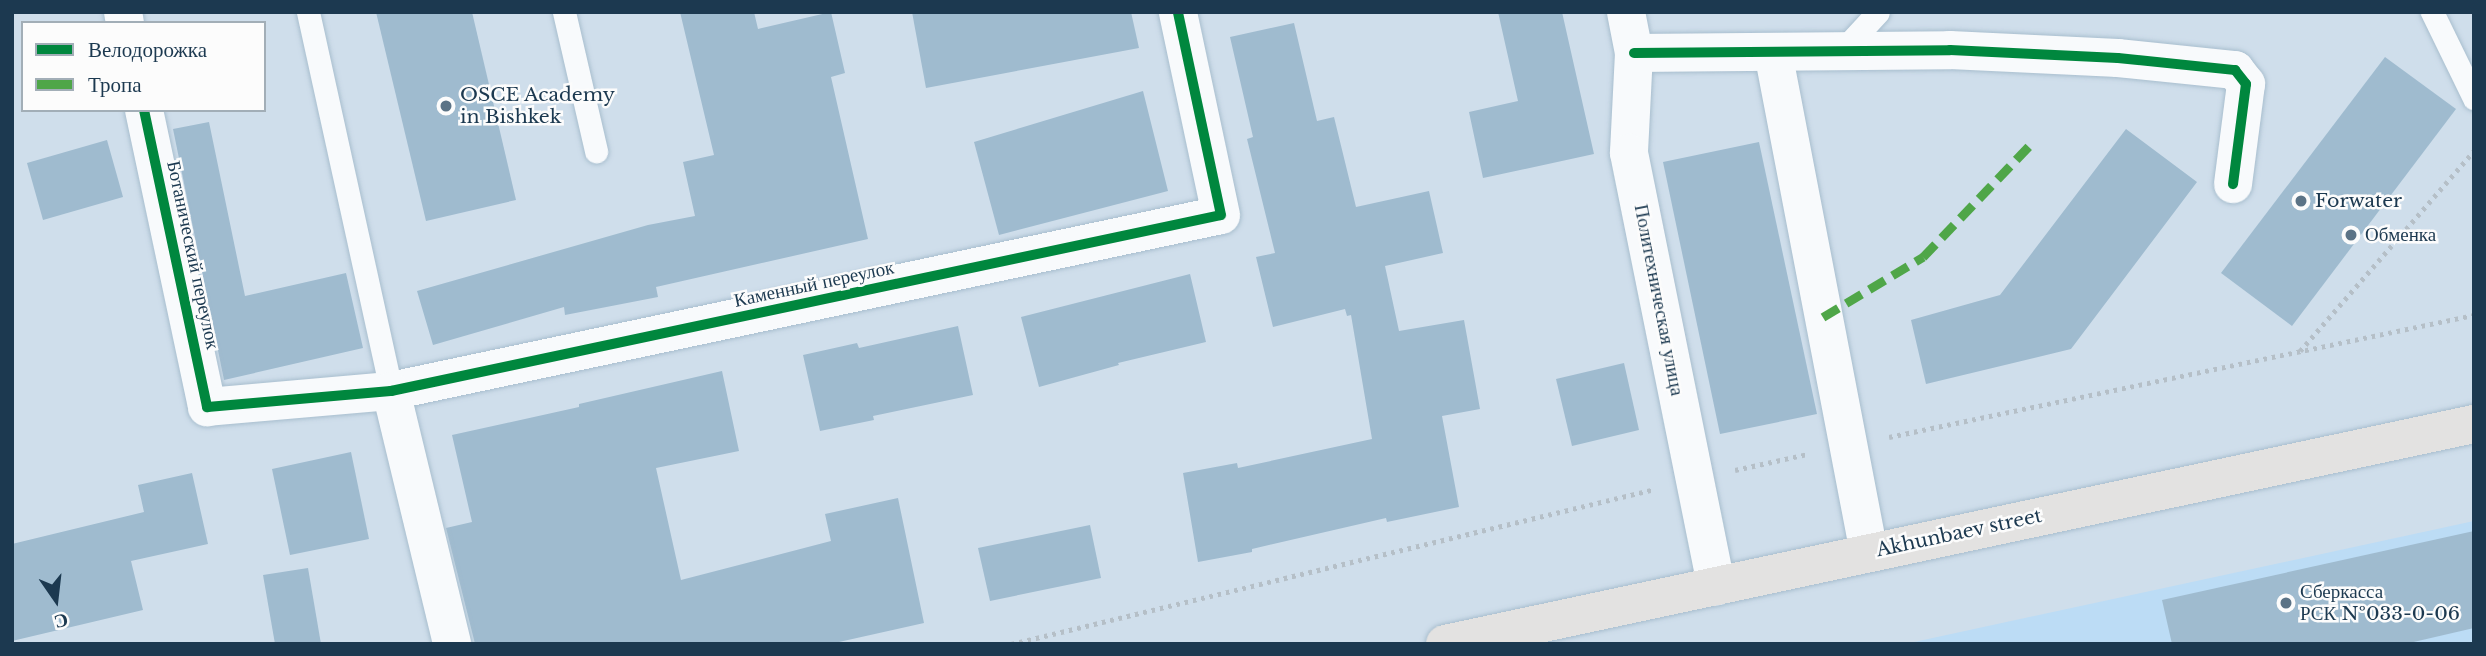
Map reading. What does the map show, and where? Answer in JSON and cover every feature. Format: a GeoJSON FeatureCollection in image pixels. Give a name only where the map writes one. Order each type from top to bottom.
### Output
{"type":"FeatureCollection","features":[{"type":"Feature","properties":{"kind":"main road","name":"Akhunbaev street"},"geometry":{"type":"LineString","coordinates":[[1445,644],[2474,424]]}},
{"type":"Feature","properties":{"kind":"street","name":"Каменный переулок"},"geometry":{"type":"LineString","coordinates":[[207,407],[391,391],[1221,215],[1178,12]]}},
{"type":"Feature","properties":{"kind":"street","name":"Политехническая улица"},"geometry":{"type":"LineString","coordinates":[[1626,12],[1634,53],[1629,153],[1716,586]]}},
{"type":"Feature","properties":{"kind":"street"},"geometry":{"type":"LineString","coordinates":[[1634,53],[1950,50],[2092,57],[2235,70],[2246,83],[2234,184]]}},
{"type":"Feature","properties":{"kind":"street"},"geometry":{"type":"LineString","coordinates":[[1773,52],[1869,553]]}},
{"type":"Feature","properties":{"kind":"street","name":"Ботанический переулок"},"geometry":{"type":"LineString","coordinates":[[144,112],[207,407]]}},
{"type":"Feature","properties":{"kind":"street"},"geometry":{"type":"LineString","coordinates":[[391,391],[452,644]]}},
{"type":"Feature","properties":{"kind":"lane"},"geometry":{"type":"LineString","coordinates":[[308,12],[391,391]]}},
{"type":"Feature","properties":{"kind":"lane"},"geometry":{"type":"LineString","coordinates":[[564,12],[597,151]]}},
{"type":"Feature","properties":{"kind":"lane"},"geometry":{"type":"LineString","coordinates":[[1841,52],[1878,12]]}},
{"type":"Feature","properties":{"kind":"lane"},"geometry":{"type":"LineString","coordinates":[[2432,12],[2474,97]]}},
{"type":"Feature","properties":{"kind":"path"},"geometry":{"type":"LineString","coordinates":[[2301,351],[2474,151]]}},
{"type":"Feature","properties":{"kind":"path"},"geometry":{"type":"LineString","coordinates":[[1011,644],[1694,479],[2474,315]]}},
{"type":"Feature","properties":{"kind":"shaded area"},"geometry":{"type":"Polygon","coordinates":[[[2474,521],[2474,644],[1905,644],[2474,521]]]}},
{"type":"Feature","properties":{"kind":"building","name":"OSCE Academy in Bishkek"},"geometry":{"type":"Polygon","coordinates":[[[376,12],[472,12],[516,200],[426,221],[376,12]]]}},
{"type":"Feature","properties":{"kind":"building"},"geometry":{"type":"Polygon","coordinates":[[[680,12],[754,12],[758,29],[831,12],[845,73],[831,77],[868,239],[656,287],[658,297],[565,315],[564,307],[433,345],[417,291],[648,225],[695,216],[683,162],[714,155],[680,12]]]}},
{"type":"Feature","properties":{"kind":"building"},"geometry":{"type":"Polygon","coordinates":[[[912,12],[1131,12],[1139,48],[926,88],[912,12]]]}},
{"type":"Feature","properties":{"kind":"building"},"geometry":{"type":"Polygon","coordinates":[[[1498,12],[1562,12],[1594,154],[1483,178],[1469,112],[1518,101],[1498,12]]]}},
{"type":"Feature","properties":{"kind":"building"},"geometry":{"type":"Polygon","coordinates":[[[1294,23],[1317,121],[1334,117],[1356,207],[1429,191],[1443,253],[1385,266],[1399,331],[1464,320],[1480,409],[1442,416],[1459,507],[1387,522],[1386,518],[1252,549],[1252,552],[1198,562],[1183,473],[1237,463],[1238,468],[1372,439],[1351,315],[1347,316],[1345,309],[1273,327],[1256,257],[1275,253],[1247,139],[1253,137],[1230,37],[1294,23]]]}},
{"type":"Feature","properties":{"kind":"building"},"geometry":{"type":"Polygon","coordinates":[[[2385,57],[2456,109],[2292,326],[2221,273],[2385,57]]]}},
{"type":"Feature","properties":{"kind":"building"},"geometry":{"type":"Polygon","coordinates":[[[1143,91],[1168,191],[999,235],[974,142],[1143,91]]]}},
{"type":"Feature","properties":{"kind":"building"},"geometry":{"type":"Polygon","coordinates":[[[209,122],[245,296],[346,273],[363,348],[224,380],[173,129],[209,122]]]}},
{"type":"Feature","properties":{"kind":"building"},"geometry":{"type":"Polygon","coordinates":[[[2126,129],[2197,182],[2071,349],[1926,384],[1911,320],[2000,295],[2126,129]]]}},
{"type":"Feature","properties":{"kind":"building"},"geometry":{"type":"Polygon","coordinates":[[[107,140],[123,197],[43,220],[27,163],[107,140]]]}},
{"type":"Feature","properties":{"kind":"building"},"geometry":{"type":"Polygon","coordinates":[[[1759,142],[1817,414],[1720,434],[1663,162],[1759,142]]]}},
{"type":"Feature","properties":{"kind":"building"},"geometry":{"type":"Polygon","coordinates":[[[1190,274],[1206,342],[1118,363],[1119,365],[1039,387],[1021,317],[1190,274]]]}},
{"type":"Feature","properties":{"kind":"building"},"geometry":{"type":"Polygon","coordinates":[[[958,326],[973,395],[873,416],[874,420],[820,431],[803,355],[857,343],[859,348],[958,326]]]}},
{"type":"Feature","properties":{"kind":"building"},"geometry":{"type":"Polygon","coordinates":[[[1624,363],[1639,430],[1572,446],[1556,379],[1624,363]]]}},
{"type":"Feature","properties":{"kind":"building"},"geometry":{"type":"Polygon","coordinates":[[[722,371],[739,451],[656,468],[681,580],[831,541],[825,514],[898,498],[924,623],[830,644],[475,644],[446,528],[472,522],[452,435],[722,371]]]}},
{"type":"Feature","properties":{"kind":"building"},"geometry":{"type":"Polygon","coordinates":[[[351,452],[369,539],[290,555],[272,469],[351,452]]]}},
{"type":"Feature","properties":{"kind":"building"},"geometry":{"type":"Polygon","coordinates":[[[192,473],[208,544],[131,561],[143,610],[12,641],[12,544],[144,512],[138,485],[192,473]]]}},
{"type":"Feature","properties":{"kind":"building"},"geometry":{"type":"Polygon","coordinates":[[[1090,525],[1101,578],[990,601],[978,548],[1090,525]]]}},
{"type":"Feature","properties":{"kind":"building"},"geometry":{"type":"Polygon","coordinates":[[[2474,531],[2474,628],[2405,644],[2172,644],[2162,600],[2474,531]]]}},
{"type":"Feature","properties":{"kind":"building"},"geometry":{"type":"Polygon","coordinates":[[[308,568],[321,644],[275,644],[263,575],[308,568]]]}},
{"type":"Feature","properties":{"kind":"marked path"},"geometry":{"type":"LineString","coordinates":[[1823,317],[1923,257],[2029,146]]}},
{"type":"Feature","properties":{"kind":"cycle path"},"geometry":{"type":"LineString","coordinates":[[144,112],[207,407],[391,391],[1221,215],[1178,12]]}},
{"type":"Feature","properties":{"kind":"cycle path"},"geometry":{"type":"LineString","coordinates":[[1634,53],[1950,50],[2118,58],[2235,70],[2246,84],[2233,184]]}},
{"type":"Feature","properties":{"kind":"place","name":"OSCE Academy in Bishkek"},"geometry":{"type":"Point","coordinates":[446,106]}},
{"type":"Feature","properties":{"kind":"place","name":"Forwater"},"geometry":{"type":"Point","coordinates":[2301,201]}},
{"type":"Feature","properties":{"kind":"place","name":"Обменка"},"geometry":{"type":"Point","coordinates":[2351,235]}},
{"type":"Feature","properties":{"kind":"place","name":"Сберкасса РСК №033-0-06"},"geometry":{"type":"Point","coordinates":[2286,603]}}]}
